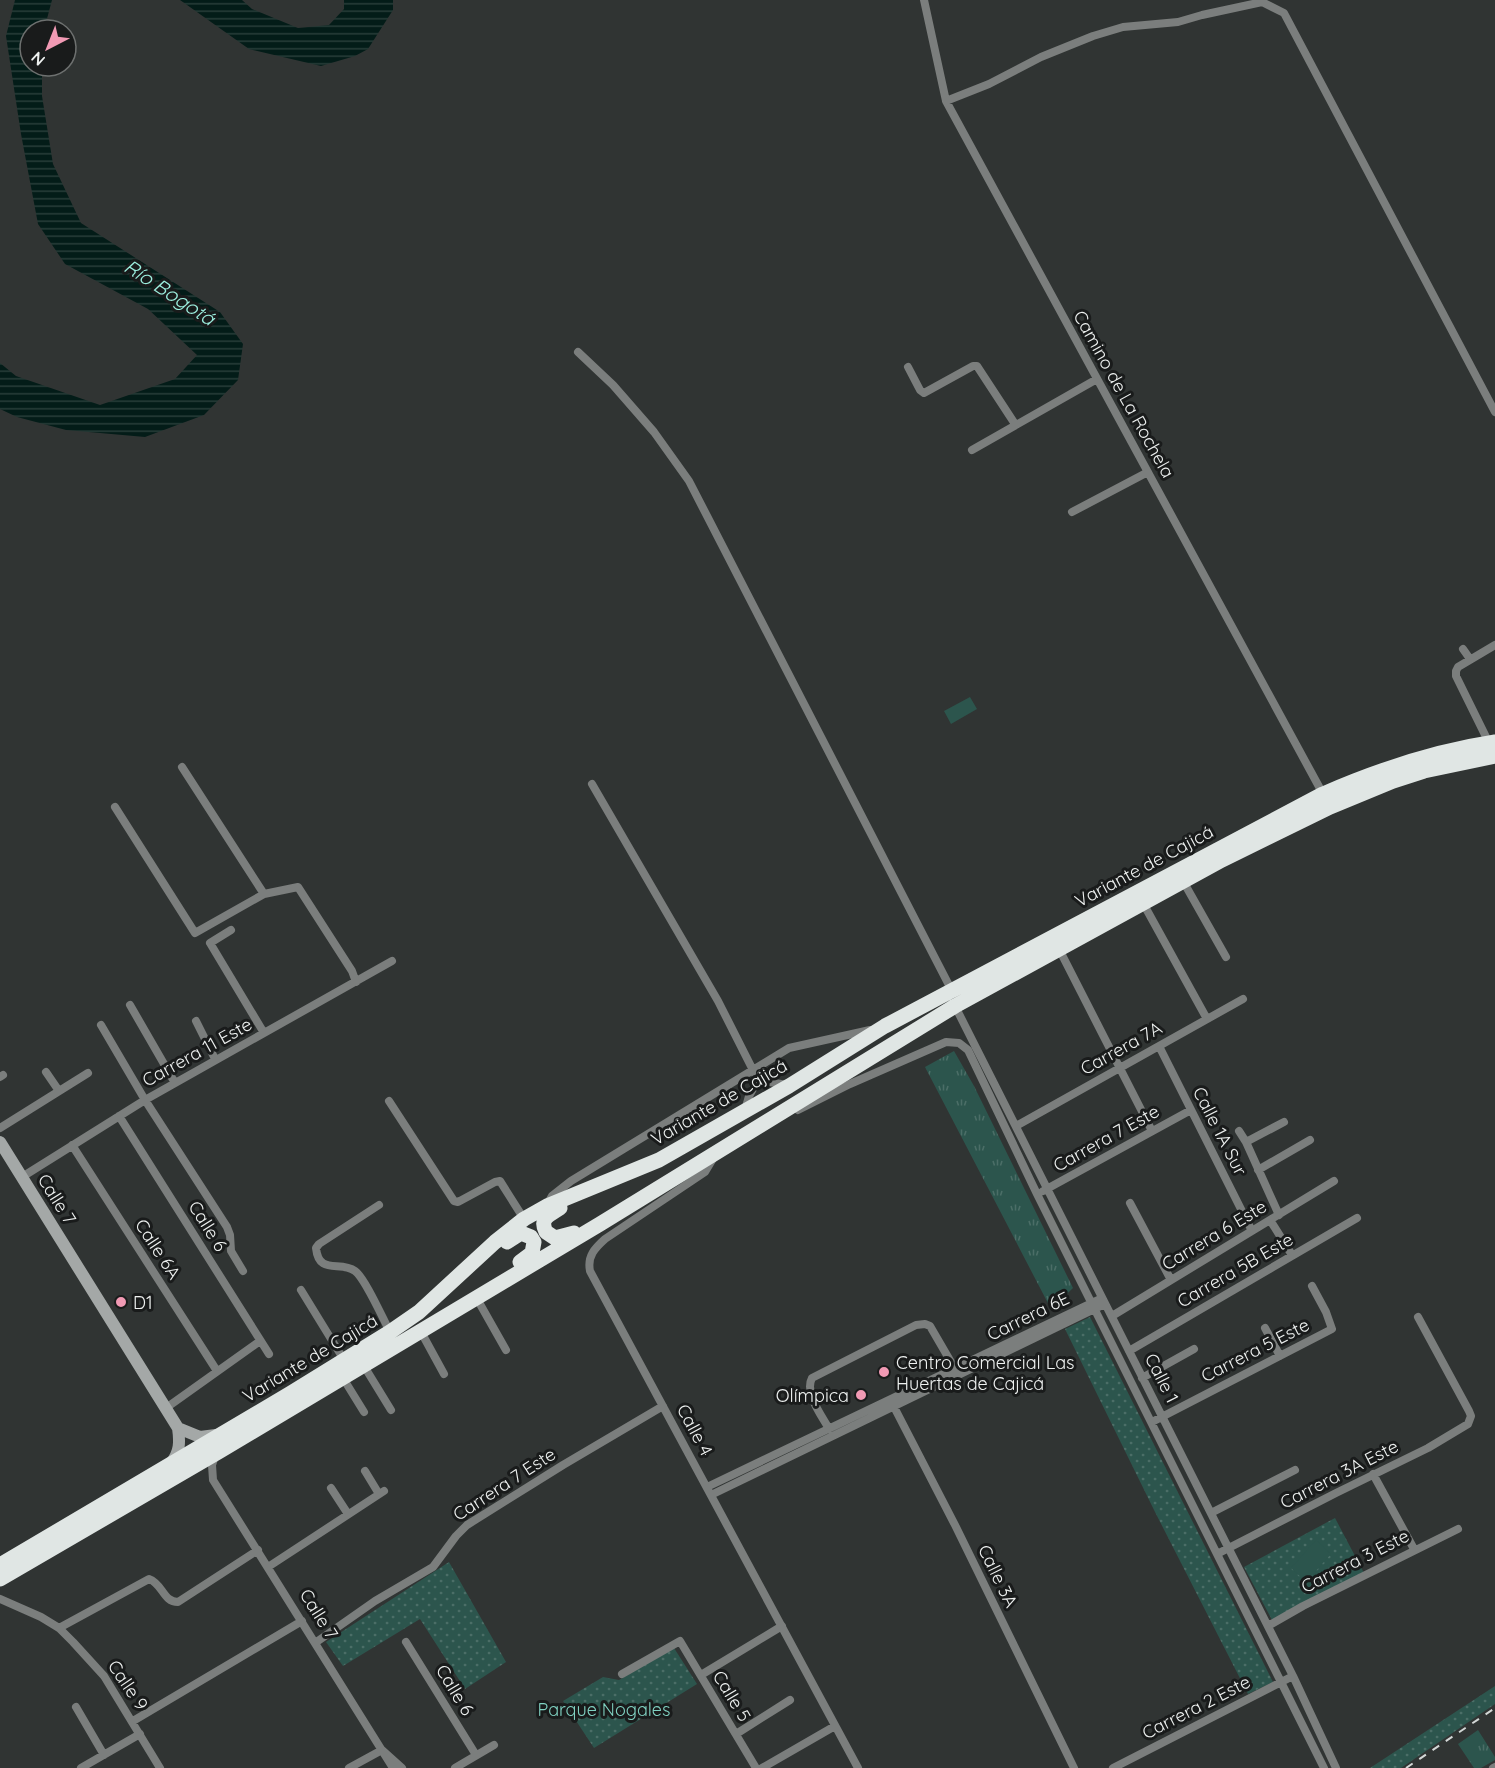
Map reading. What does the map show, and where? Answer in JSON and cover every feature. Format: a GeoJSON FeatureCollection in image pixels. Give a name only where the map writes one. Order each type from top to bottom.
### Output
{"type":"FeatureCollection","features":[{"type":"Feature","properties":{"kind":"highway","name":"Variante de Cajicá"},"geometry":{"type":"LineString","coordinates":[[0,1579],[364,1366],[420,1330],[600,1224],[779,1115],[953,999],[1323,794],[1360,778],[1419,759],[1493,747]]}},
{"type":"Feature","properties":{"kind":"highway","name":"Variante de Cajicá"},"geometry":{"type":"LineString","coordinates":[[0,1565],[291,1394],[390,1332],[419,1312],[495,1242],[524,1219],[547,1206],[659,1160],[789,1086],[885,1026],[953,999],[1059,949],[1222,860],[1330,807],[1393,781],[1493,747]]}},
{"type":"Feature","properties":{"kind":"highway"},"geometry":{"type":"LineString","coordinates":[[585,1192],[548,1214],[543,1224],[544,1229],[549,1235],[560,1237],[600,1224]]}},
{"type":"Feature","properties":{"kind":"highway"},"geometry":{"type":"LineString","coordinates":[[469,1265],[485,1261],[516,1235],[521,1233],[531,1237],[534,1242],[532,1253],[497,1275],[490,1288]]}},
{"type":"Feature","properties":{"kind":"street","name":"Camino de La Rochela"},"geometry":{"type":"LineString","coordinates":[[924,0],[946,101],[1323,794]]}},
{"type":"Feature","properties":{"kind":"street"},"geometry":{"type":"LineString","coordinates":[[946,101],[975,90],[1041,57],[1093,36],[1123,27],[1178,22],[1262,2],[1284,13],[1495,412]]}},
{"type":"Feature","properties":{"kind":"street","name":"Calle 1"},"geometry":{"type":"LineString","coordinates":[[578,352],[613,385],[654,432],[689,481],[1163,1416],[1293,1676],[1336,1768]]}},
{"type":"Feature","properties":{"kind":"street"},"geometry":{"type":"LineString","coordinates":[[908,367],[920,390],[924,393],[973,366],[977,366],[1016,424]]}},
{"type":"Feature","properties":{"kind":"street"},"geometry":{"type":"LineString","coordinates":[[972,450],[1097,379]]}},
{"type":"Feature","properties":{"kind":"street"},"geometry":{"type":"LineString","coordinates":[[1072,512],[1148,472]]}},
{"type":"Feature","properties":{"kind":"street"},"geometry":{"type":"LineString","coordinates":[[1493,747],[1456,676],[1456,671],[1470,659],[1495,645]]}},
{"type":"Feature","properties":{"kind":"street"},"geometry":{"type":"LineString","coordinates":[[1463,649],[1470,659]]}},
{"type":"Feature","properties":{"kind":"street"},"geometry":{"type":"LineString","coordinates":[[182,767],[264,894]]}},
{"type":"Feature","properties":{"kind":"street"},"geometry":{"type":"LineString","coordinates":[[592,784],[712,991],[758,1080]]}},
{"type":"Feature","properties":{"kind":"street"},"geometry":{"type":"LineString","coordinates":[[115,807],[195,933],[264,894],[298,887],[352,971],[356,982]]}},
{"type":"Feature","properties":{"kind":"street"},"geometry":{"type":"LineString","coordinates":[[1183,881],[1226,957]]}},
{"type":"Feature","properties":{"kind":"street"},"geometry":{"type":"LineString","coordinates":[[1143,903],[1207,1019]]}},
{"type":"Feature","properties":{"kind":"street"},"geometry":{"type":"LineString","coordinates":[[231,930],[210,943],[264,1033]]}},
{"type":"Feature","properties":{"kind":"street"},"geometry":{"type":"LineString","coordinates":[[1059,949],[1152,1131]]}},
{"type":"Feature","properties":{"kind":"street","name":"Carrera 11 Este"},"geometry":{"type":"LineString","coordinates":[[22,1177],[215,1059],[392,962]]}},
{"type":"Feature","properties":{"kind":"street","name":"Carrera 7A"},"geometry":{"type":"LineString","coordinates":[[1016,1126],[1243,999]]}},
{"type":"Feature","properties":{"kind":"street"},"geometry":{"type":"LineString","coordinates":[[130,1005],[175,1083]]}},
{"type":"Feature","properties":{"kind":"street"},"geometry":{"type":"LineString","coordinates":[[196,1021],[215,1059]]}},
{"type":"Feature","properties":{"kind":"street"},"geometry":{"type":"LineString","coordinates":[[101,1025],[145,1100],[227,1227],[231,1251],[243,1271]]}},
{"type":"Feature","properties":{"kind":"street"},"geometry":{"type":"LineString","coordinates":[[547,1206],[552,1196],[570,1181],[789,1048],[885,1026]]}},
{"type":"Feature","properties":{"kind":"street","name":"Calle 1"},"geometry":{"type":"LineString","coordinates":[[779,1115],[801,1108],[946,1042],[959,1043],[968,1050],[1037,1194],[1324,1768]]}},
{"type":"Feature","properties":{"kind":"street","name":"Calle 1A Sur"},"geometry":{"type":"LineString","coordinates":[[1159,1046],[1252,1231]]}},
{"type":"Feature","properties":{"kind":"street"},"geometry":{"type":"LineString","coordinates":[[46,1072],[59,1091]]}},
{"type":"Feature","properties":{"kind":"street"},"geometry":{"type":"LineString","coordinates":[[0,1128],[88,1073]]}},
{"type":"Feature","properties":{"kind":"street"},"geometry":{"type":"LineString","coordinates":[[758,1080],[789,1086]]}},
{"type":"Feature","properties":{"kind":"street"},"geometry":{"type":"LineString","coordinates":[[744,1111],[748,1096],[758,1080]]}},
{"type":"Feature","properties":{"kind":"street"},"geometry":{"type":"LineString","coordinates":[[389,1101],[454,1201],[458,1202],[500,1181],[524,1219]]}},
{"type":"Feature","properties":{"kind":"street","name":"Carrera 7 Este"},"geometry":{"type":"LineString","coordinates":[[1037,1194],[1191,1110]]}},
{"type":"Feature","properties":{"kind":"street","name":"Calle 6"},"geometry":{"type":"LineString","coordinates":[[119,1116],[269,1354]]}},
{"type":"Feature","properties":{"kind":"street"},"geometry":{"type":"LineString","coordinates":[[1246,1142],[1284,1122]]}},
{"type":"Feature","properties":{"kind":"street"},"geometry":{"type":"LineString","coordinates":[[1239,1131],[1279,1215]]}},
{"type":"Feature","properties":{"kind":"street"},"geometry":{"type":"LineString","coordinates":[[1258,1170],[1310,1140]]}},
{"type":"Feature","properties":{"kind":"street","name":"Calle 7"},"geometry":{"type":"LineString","coordinates":[[0,1142],[178,1428]]}},
{"type":"Feature","properties":{"kind":"street","name":"Calle 6A"},"geometry":{"type":"LineString","coordinates":[[72,1145],[217,1371]]}},
{"type":"Feature","properties":{"kind":"street","name":"Calle 4"},"geometry":{"type":"LineString","coordinates":[[719,1150],[705,1172],[605,1239],[593,1250],[589,1264],[590,1271],[858,1768]]}},
{"type":"Feature","properties":{"kind":"street","name":"Carrera 6 Este"},"geometry":{"type":"LineString","coordinates":[[1112,1316],[1334,1181]]}},
{"type":"Feature","properties":{"kind":"street"},"geometry":{"type":"LineString","coordinates":[[1130,1203],[1171,1280]]}},
{"type":"Feature","properties":{"kind":"street"},"geometry":{"type":"LineString","coordinates":[[379,1205],[316,1248],[319,1258],[325,1265],[330,1268],[347,1267],[359,1275],[390,1332]]}},
{"type":"Feature","properties":{"kind":"street","name":"Carrera 5B Este"},"geometry":{"type":"LineString","coordinates":[[1129,1351],[1357,1218]]}},
{"type":"Feature","properties":{"kind":"street"},"geometry":{"type":"LineString","coordinates":[[1270,1220],[1292,1255]]}},
{"type":"Feature","properties":{"kind":"street","name":"Carrera 5 Este"},"geometry":{"type":"LineString","coordinates":[[1152,1422],[1332,1329],[1312,1286]]}},
{"type":"Feature","properties":{"kind":"street"},"geometry":{"type":"LineString","coordinates":[[301,1290],[344,1360]]}},
{"type":"Feature","properties":{"kind":"street"},"geometry":{"type":"LineString","coordinates":[[476,1297],[506,1350]]}},
{"type":"Feature","properties":{"kind":"street","name":"Carrera 6E"},"geometry":{"type":"LineString","coordinates":[[709,1491],[829,1429],[892,1403],[955,1369],[1104,1301]]}},
{"type":"Feature","properties":{"kind":"street","name":"Carrera 6E"},"geometry":{"type":"LineString","coordinates":[[709,1491],[1093,1306]]}},
{"type":"Feature","properties":{"kind":"street","name":"Carrera 3A Este"},"geometry":{"type":"LineString","coordinates":[[1217,1554],[1428,1448],[1468,1424],[1471,1416],[1418,1317]]}},
{"type":"Feature","properties":{"kind":"street"},"geometry":{"type":"LineString","coordinates":[[829,1429],[809,1388],[812,1378],[916,1325],[930,1326],[955,1369]]}},
{"type":"Feature","properties":{"kind":"street"},"geometry":{"type":"LineString","coordinates":[[1265,1328],[1280,1356]]}},
{"type":"Feature","properties":{"kind":"street"},"geometry":{"type":"LineString","coordinates":[[420,1330],[444,1374]]}},
{"type":"Feature","properties":{"kind":"street"},"geometry":{"type":"LineString","coordinates":[[166,1408],[260,1341]]}},
{"type":"Feature","properties":{"kind":"street"},"geometry":{"type":"LineString","coordinates":[[1142,1378],[1194,1349]]}},
{"type":"Feature","properties":{"kind":"street"},"geometry":{"type":"LineString","coordinates":[[364,1366],[391,1410]]}},
{"type":"Feature","properties":{"kind":"street"},"geometry":{"type":"LineString","coordinates":[[343,1378],[364,1412]]}},
{"type":"Feature","properties":{"kind":"street","name":"Calle 3A"},"geometry":{"type":"LineString","coordinates":[[892,1403],[955,1525],[1074,1768]]}},
{"type":"Feature","properties":{"kind":"street","name":"Carrera 7 Este"},"geometry":{"type":"LineString","coordinates":[[315,1643],[375,1601],[433,1567],[467,1525],[663,1406]]}},
{"type":"Feature","properties":{"kind":"street"},"geometry":{"type":"LineString","coordinates":[[178,1428],[200,1437],[216,1436],[226,1431]]}},
{"type":"Feature","properties":{"kind":"street"},"geometry":{"type":"LineString","coordinates":[[166,1468],[178,1450],[180,1439],[178,1428]]}},
{"type":"Feature","properties":{"kind":"street"},"geometry":{"type":"LineString","coordinates":[[213,1480],[212,1464],[220,1451]]}},
{"type":"Feature","properties":{"kind":"street"},"geometry":{"type":"LineString","coordinates":[[1211,1513],[1295,1470]]}},
{"type":"Feature","properties":{"kind":"street"},"geometry":{"type":"LineString","coordinates":[[268,1567],[382,1493],[365,1471]]}},
{"type":"Feature","properties":{"kind":"street"},"geometry":{"type":"LineString","coordinates":[[183,1473],[199,1472],[213,1480]]}},
{"type":"Feature","properties":{"kind":"street"},"geometry":{"type":"LineString","coordinates":[[1373,1474],[1414,1549]]}},
{"type":"Feature","properties":{"kind":"street","name":"Calle 7"},"geometry":{"type":"LineString","coordinates":[[213,1480],[393,1768]]}},
{"type":"Feature","properties":{"kind":"street"},"geometry":{"type":"LineString","coordinates":[[331,1488],[348,1514]]}},
{"type":"Feature","properties":{"kind":"street","name":"Carrera 3 Este"},"geometry":{"type":"LineString","coordinates":[[1268,1626],[1458,1528]]}},
{"type":"Feature","properties":{"kind":"street"},"geometry":{"type":"LineString","coordinates":[[59,1628],[149,1579],[158,1583],[172,1602],[178,1602],[258,1550]]}},
{"type":"Feature","properties":{"kind":"street","name":"Calle 9"},"geometry":{"type":"LineString","coordinates":[[0,1599],[41,1617],[59,1628],[104,1676],[160,1768]]}},
{"type":"Feature","properties":{"kind":"street"},"geometry":{"type":"LineString","coordinates":[[133,1721],[302,1621]]}},
{"type":"Feature","properties":{"kind":"street"},"geometry":{"type":"LineString","coordinates":[[700,1675],[782,1626]]}},
{"type":"Feature","properties":{"kind":"street","name":"Calle 5"},"geometry":{"type":"LineString","coordinates":[[622,1674],[680,1641],[756,1768]]}},
{"type":"Feature","properties":{"kind":"street","name":"Calle 6"},"geometry":{"type":"LineString","coordinates":[[406,1642],[476,1755]]}},
{"type":"Feature","properties":{"kind":"street","name":"Carrera 2 Este"},"geometry":{"type":"LineString","coordinates":[[1113,1768],[1293,1676]]}},
{"type":"Feature","properties":{"kind":"street"},"geometry":{"type":"LineString","coordinates":[[736,1734],[790,1700]]}},
{"type":"Feature","properties":{"kind":"street"},"geometry":{"type":"LineString","coordinates":[[76,1707],[104,1755]]}},
{"type":"Feature","properties":{"kind":"street"},"geometry":{"type":"LineString","coordinates":[[762,1768],[835,1726]]}},
{"type":"Feature","properties":{"kind":"street"},"geometry":{"type":"LineString","coordinates":[[81,1768],[140,1734]]}},
{"type":"Feature","properties":{"kind":"street"},"geometry":{"type":"LineString","coordinates":[[455,1768],[494,1745]]}},
{"type":"Feature","properties":{"kind":"street"},"geometry":{"type":"LineString","coordinates":[[349,1768],[382,1750],[402,1768]]}},
{"type":"Feature","properties":{"kind":"green space"},"geometry":{"type":"Polygon","coordinates":[[[970,697],[977,709],[951,724],[944,711],[970,697]]]}},
{"type":"Feature","properties":{"kind":"green space"},"geometry":{"type":"Polygon","coordinates":[[[954,1051],[974,1086],[1073,1288],[1051,1309],[925,1067],[954,1051]]]}},
{"type":"Feature","properties":{"kind":"green space"},"geometry":{"type":"Polygon","coordinates":[[[1090,1317],[1273,1682],[1248,1694],[1065,1329],[1090,1317]]]}},
{"type":"Feature","properties":{"kind":"green space"},"geometry":{"type":"Polygon","coordinates":[[[1335,1518],[1364,1573],[1272,1620],[1244,1567],[1335,1518]]]}},
{"type":"Feature","properties":{"kind":"green space"},"geometry":{"type":"Polygon","coordinates":[[[1316,1540],[1331,1554],[1306,1582],[1291,1568],[1316,1540]]]}},
{"type":"Feature","properties":{"kind":"green space"},"geometry":{"type":"Polygon","coordinates":[[[449,1562],[506,1662],[465,1689],[420,1619],[343,1666],[326,1642],[449,1562]]]}},
{"type":"Feature","properties":{"kind":"green space","name":"Parque Nogales"},"geometry":{"type":"Polygon","coordinates":[[[674,1648],[697,1684],[594,1748],[563,1701],[603,1677],[619,1680],[674,1648]]]}},
{"type":"Feature","properties":{"kind":"green space"},"geometry":{"type":"Polygon","coordinates":[[[1495,1686],[1495,1704],[1401,1768],[1370,1768],[1495,1686]]]}},
{"type":"Feature","properties":{"kind":"green space"},"geometry":{"type":"Polygon","coordinates":[[[1478,1730],[1495,1760],[1481,1768],[1474,1768],[1458,1744],[1478,1730]]]}},
{"type":"Feature","properties":{"kind":"water","name":"Río Bogotá"},"geometry":{"type":"Polygon","coordinates":[[[15,0],[52,0],[47,18],[18,18],[18,78],[42,78],[42,96],[53,164],[81,223],[220,312],[243,344],[238,380],[204,415],[145,437],[66,430],[17,417],[0,409],[0,363],[16,376],[100,405],[175,379],[197,355],[148,309],[65,264],[38,224],[6,36],[15,0]]]}},
{"type":"Feature","properties":{"kind":"water"},"geometry":{"type":"Polygon","coordinates":[[[180,0],[242,0],[252,9],[298,28],[329,25],[344,9],[344,0],[393,0],[393,10],[368,49],[355,56],[321,66],[249,49],[180,0]]]}},
{"type":"Feature","properties":{"kind":"railway"},"geometry":{"type":"LineString","coordinates":[[1406,1768],[1495,1708]]}},
{"type":"Feature","properties":{"kind":"place","name":"D1"},"geometry":{"type":"Point","coordinates":[121,1302]}},
{"type":"Feature","properties":{"kind":"place","name":"Centro Comercial Las Huertas de Cajicá"},"geometry":{"type":"Point","coordinates":[884,1372]}},
{"type":"Feature","properties":{"kind":"place","name":"Olímpica"},"geometry":{"type":"Point","coordinates":[861,1395]}}]}
